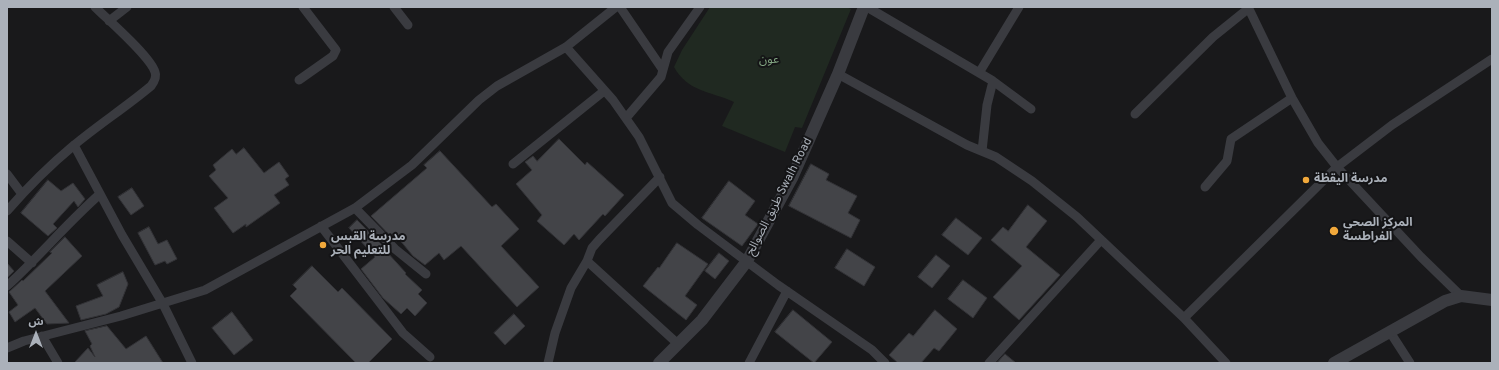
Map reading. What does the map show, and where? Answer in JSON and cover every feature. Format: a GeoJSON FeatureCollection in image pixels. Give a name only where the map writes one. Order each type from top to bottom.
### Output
{"type":"FeatureCollection","features":[{"type":"Feature","properties":{"kind":"street"},"geometry":{"type":"LineString","coordinates":[[7,211],[22,194],[74,145],[140,95],[155,81],[155,72],[149,61],[95,7]]}},
{"type":"Feature","properties":{"kind":"street"},"geometry":{"type":"LineString","coordinates":[[109,21],[127,7]]}},
{"type":"Feature","properties":{"kind":"street"},"geometry":{"type":"LineString","coordinates":[[299,80],[333,56],[336,50],[303,7]]}},
{"type":"Feature","properties":{"kind":"street"},"geometry":{"type":"LineString","coordinates":[[394,7],[408,25]]}},
{"type":"Feature","properties":{"kind":"street"},"geometry":{"type":"LineString","coordinates":[[7,348],[42,336],[163,304],[205,290],[320,226],[356,208],[412,165],[454,122],[497,86],[566,47],[616,7]]}},
{"type":"Feature","properties":{"kind":"street"},"geometry":{"type":"LineString","coordinates":[[620,7],[663,70]]}},
{"type":"Feature","properties":{"kind":"street"},"geometry":{"type":"LineString","coordinates":[[626,118],[656,85],[663,70],[668,52],[700,7]]}},
{"type":"Feature","properties":{"kind":"street","name":"طريق الصوالح Swalh Road"},"geometry":{"type":"LineString","coordinates":[[659,363],[702,320],[747,261],[792,178],[838,74],[864,7]]}},
{"type":"Feature","properties":{"kind":"street"},"geometry":{"type":"LineString","coordinates":[[867,7],[993,81],[1031,108]]}},
{"type":"Feature","properties":{"kind":"street"},"geometry":{"type":"LineString","coordinates":[[979,73],[1019,7]]}},
{"type":"Feature","properties":{"kind":"street"},"geometry":{"type":"LineString","coordinates":[[1135,114],[1213,36],[1249,7],[1292,98],[1318,143],[1337,167],[1421,257],[1461,296]]}},
{"type":"Feature","properties":{"kind":"street"},"geometry":{"type":"LineString","coordinates":[[566,47],[626,118],[639,137],[672,202],[698,225],[787,291],[872,350],[885,363]]}},
{"type":"Feature","properties":{"kind":"street"},"geometry":{"type":"LineString","coordinates":[[1184,318],[1337,167],[1392,125],[1492,59]]}},
{"type":"Feature","properties":{"kind":"street"},"geometry":{"type":"LineString","coordinates":[[838,74],[948,135],[1015,168],[1077,217],[1184,318],[1226,363]]}},
{"type":"Feature","properties":{"kind":"street"},"geometry":{"type":"LineString","coordinates":[[982,151],[986,105],[993,81]]}},
{"type":"Feature","properties":{"kind":"street"},"geometry":{"type":"LineString","coordinates":[[513,164],[604,91]]}},
{"type":"Feature","properties":{"kind":"street"},"geometry":{"type":"LineString","coordinates":[[1205,187],[1227,161],[1231,139],[1292,98]]}},
{"type":"Feature","properties":{"kind":"street"},"geometry":{"type":"LineString","coordinates":[[74,145],[122,235],[163,304],[192,363]]}},
{"type":"Feature","properties":{"kind":"street"},"geometry":{"type":"LineString","coordinates":[[7,174],[22,194]]}},
{"type":"Feature","properties":{"kind":"street"},"geometry":{"type":"LineString","coordinates":[[548,363],[571,288],[587,261],[592,248],[660,177]]}},
{"type":"Feature","properties":{"kind":"street"},"geometry":{"type":"LineString","coordinates":[[7,286],[32,263],[74,217],[100,194]]}},
{"type":"Feature","properties":{"kind":"street"},"geometry":{"type":"LineString","coordinates":[[356,208],[395,249],[426,274]]}},
{"type":"Feature","properties":{"kind":"street"},"geometry":{"type":"LineString","coordinates":[[320,226],[403,333],[430,357]]}},
{"type":"Feature","properties":{"kind":"street"},"geometry":{"type":"LineString","coordinates":[[989,363],[1101,240]]}},
{"type":"Feature","properties":{"kind":"street"},"geometry":{"type":"LineString","coordinates":[[7,241],[32,263]]}},
{"type":"Feature","properties":{"kind":"street"},"geometry":{"type":"LineString","coordinates":[[587,261],[678,344]]}},
{"type":"Feature","properties":{"kind":"street"},"geometry":{"type":"LineString","coordinates":[[749,363],[787,291]]}},
{"type":"Feature","properties":{"kind":"street"},"geometry":{"type":"LineString","coordinates":[[1334,363],[1445,301],[1461,296],[1492,300]]}},
{"type":"Feature","properties":{"kind":"street"},"geometry":{"type":"LineString","coordinates":[[1390,332],[1410,363]]}},
{"type":"Feature","properties":{"kind":"street"},"geometry":{"type":"LineString","coordinates":[[42,336],[58,363]]}},
{"type":"Feature","properties":{"kind":"green space","name":"عون"},"geometry":{"type":"Polygon","coordinates":[[[710,7],[846,7],[851,9],[802,128],[795,127],[785,152],[722,126],[734,102],[693,86],[680,75],[674,67],[682,50],[710,7]]]}},
{"type":"Feature","properties":{"kind":"building"},"geometry":{"type":"Polygon","coordinates":[[[559,139],[585,165],[587,162],[624,195],[605,216],[603,214],[579,240],[574,234],[564,245],[537,221],[542,215],[516,184],[532,170],[525,162],[533,156],[537,161],[559,139]]]}},
{"type":"Feature","properties":{"kind":"building"},"geometry":{"type":"Polygon","coordinates":[[[244,148],[264,173],[279,162],[289,176],[285,179],[289,185],[274,195],[280,203],[246,227],[246,224],[233,233],[214,208],[228,198],[209,176],[216,170],[213,165],[232,149],[236,154],[244,148]]]}},
{"type":"Feature","properties":{"kind":"building"},"geometry":{"type":"Polygon","coordinates":[[[440,151],[492,207],[496,204],[519,229],[501,246],[539,287],[517,307],[461,246],[444,260],[439,253],[425,265],[413,256],[399,239],[396,242],[371,216],[427,168],[424,165],[440,151]]]}},
{"type":"Feature","properties":{"kind":"building"},"geometry":{"type":"Polygon","coordinates":[[[811,164],[829,174],[826,180],[857,196],[848,213],[860,220],[851,238],[789,206],[811,164]]]}},
{"type":"Feature","properties":{"kind":"building"},"geometry":{"type":"Polygon","coordinates":[[[48,180],[61,191],[73,183],[85,199],[78,207],[74,201],[53,224],[57,228],[48,236],[21,213],[48,180]]]}},
{"type":"Feature","properties":{"kind":"building"},"geometry":{"type":"Polygon","coordinates":[[[729,181],[755,201],[745,215],[758,224],[742,246],[702,218],[729,181]]]}},
{"type":"Feature","properties":{"kind":"building"},"geometry":{"type":"Polygon","coordinates":[[[132,188],[144,206],[131,215],[118,197],[132,188]]]}},
{"type":"Feature","properties":{"kind":"building"},"geometry":{"type":"Polygon","coordinates":[[[1028,205],[1047,221],[1026,247],[1060,275],[1019,320],[993,297],[1022,266],[991,240],[1003,227],[1008,231],[1028,205]]]}},
{"type":"Feature","properties":{"kind":"building"},"geometry":{"type":"Polygon","coordinates":[[[956,218],[982,238],[968,255],[942,235],[956,218]]]}},
{"type":"Feature","properties":{"kind":"building"},"geometry":{"type":"Polygon","coordinates":[[[357,220],[387,250],[386,251],[406,273],[405,274],[422,290],[418,294],[427,303],[415,316],[407,308],[401,314],[383,298],[361,269],[375,257],[349,228],[357,220]]]}},
{"type":"Feature","properties":{"kind":"building"},"geometry":{"type":"Polygon","coordinates":[[[149,227],[158,244],[167,240],[177,259],[167,264],[165,261],[155,265],[138,233],[149,227]]]}},
{"type":"Feature","properties":{"kind":"building"},"geometry":{"type":"Polygon","coordinates":[[[65,237],[82,256],[45,291],[69,323],[47,324],[35,308],[15,322],[9,312],[18,305],[9,292],[22,280],[23,281],[52,253],[50,252],[65,237]]]}},
{"type":"Feature","properties":{"kind":"building"},"geometry":{"type":"Polygon","coordinates":[[[677,243],[708,264],[685,296],[697,305],[686,320],[643,286],[658,267],[659,268],[677,243]]]}},
{"type":"Feature","properties":{"kind":"building"},"geometry":{"type":"Polygon","coordinates":[[[847,249],[875,267],[864,286],[835,268],[847,249]]]}},
{"type":"Feature","properties":{"kind":"building"},"geometry":{"type":"Polygon","coordinates":[[[719,253],[729,261],[715,279],[705,271],[719,253]]]}},
{"type":"Feature","properties":{"kind":"building"},"geometry":{"type":"Polygon","coordinates":[[[936,255],[950,266],[932,288],[918,277],[936,255]]]}},
{"type":"Feature","properties":{"kind":"building"},"geometry":{"type":"Polygon","coordinates":[[[7,263],[14,271],[7,278],[7,263]]]}},
{"type":"Feature","properties":{"kind":"building"},"geometry":{"type":"Polygon","coordinates":[[[312,266],[338,292],[342,288],[392,339],[368,363],[356,363],[290,296],[297,289],[293,285],[312,266]]]}},
{"type":"Feature","properties":{"kind":"building"},"geometry":{"type":"Polygon","coordinates":[[[123,272],[128,284],[119,307],[106,314],[81,320],[76,306],[103,296],[97,285],[123,272]]]}},
{"type":"Feature","properties":{"kind":"building"},"geometry":{"type":"Polygon","coordinates":[[[963,280],[987,298],[973,318],[948,299],[963,280]]]}},
{"type":"Feature","properties":{"kind":"building"},"geometry":{"type":"Polygon","coordinates":[[[793,310],[832,342],[814,363],[775,332],[793,310]]]}},
{"type":"Feature","properties":{"kind":"building"},"geometry":{"type":"Polygon","coordinates":[[[935,310],[957,329],[939,351],[934,348],[921,363],[898,363],[889,355],[909,333],[913,336],[935,310]]]}},
{"type":"Feature","properties":{"kind":"building"},"geometry":{"type":"Polygon","coordinates":[[[232,312],[253,340],[234,355],[212,328],[232,312]]]}},
{"type":"Feature","properties":{"kind":"building"},"geometry":{"type":"Polygon","coordinates":[[[514,314],[525,326],[505,345],[494,333],[514,314]]]}},
{"type":"Feature","properties":{"kind":"building"},"geometry":{"type":"Polygon","coordinates":[[[107,326],[126,349],[146,336],[163,363],[74,363],[88,348],[95,357],[90,346],[92,344],[85,331],[107,326]]]}},
{"type":"Feature","properties":{"kind":"building"},"geometry":{"type":"Polygon","coordinates":[[[1005,354],[1016,363],[997,363],[1005,354]]]}},
{"type":"Feature","properties":{"kind":"place","name":"مدرسة اليقظة"},"geometry":{"type":"Point","coordinates":[1306,180]}},
{"type":"Feature","properties":{"kind":"place","name":"المركز الصحي الفراطسة"},"geometry":{"type":"Point","coordinates":[1334,231]}},
{"type":"Feature","properties":{"kind":"place","name":"مدرسة القبس للتعليم الحر"},"geometry":{"type":"Point","coordinates":[323,245]}}]}
